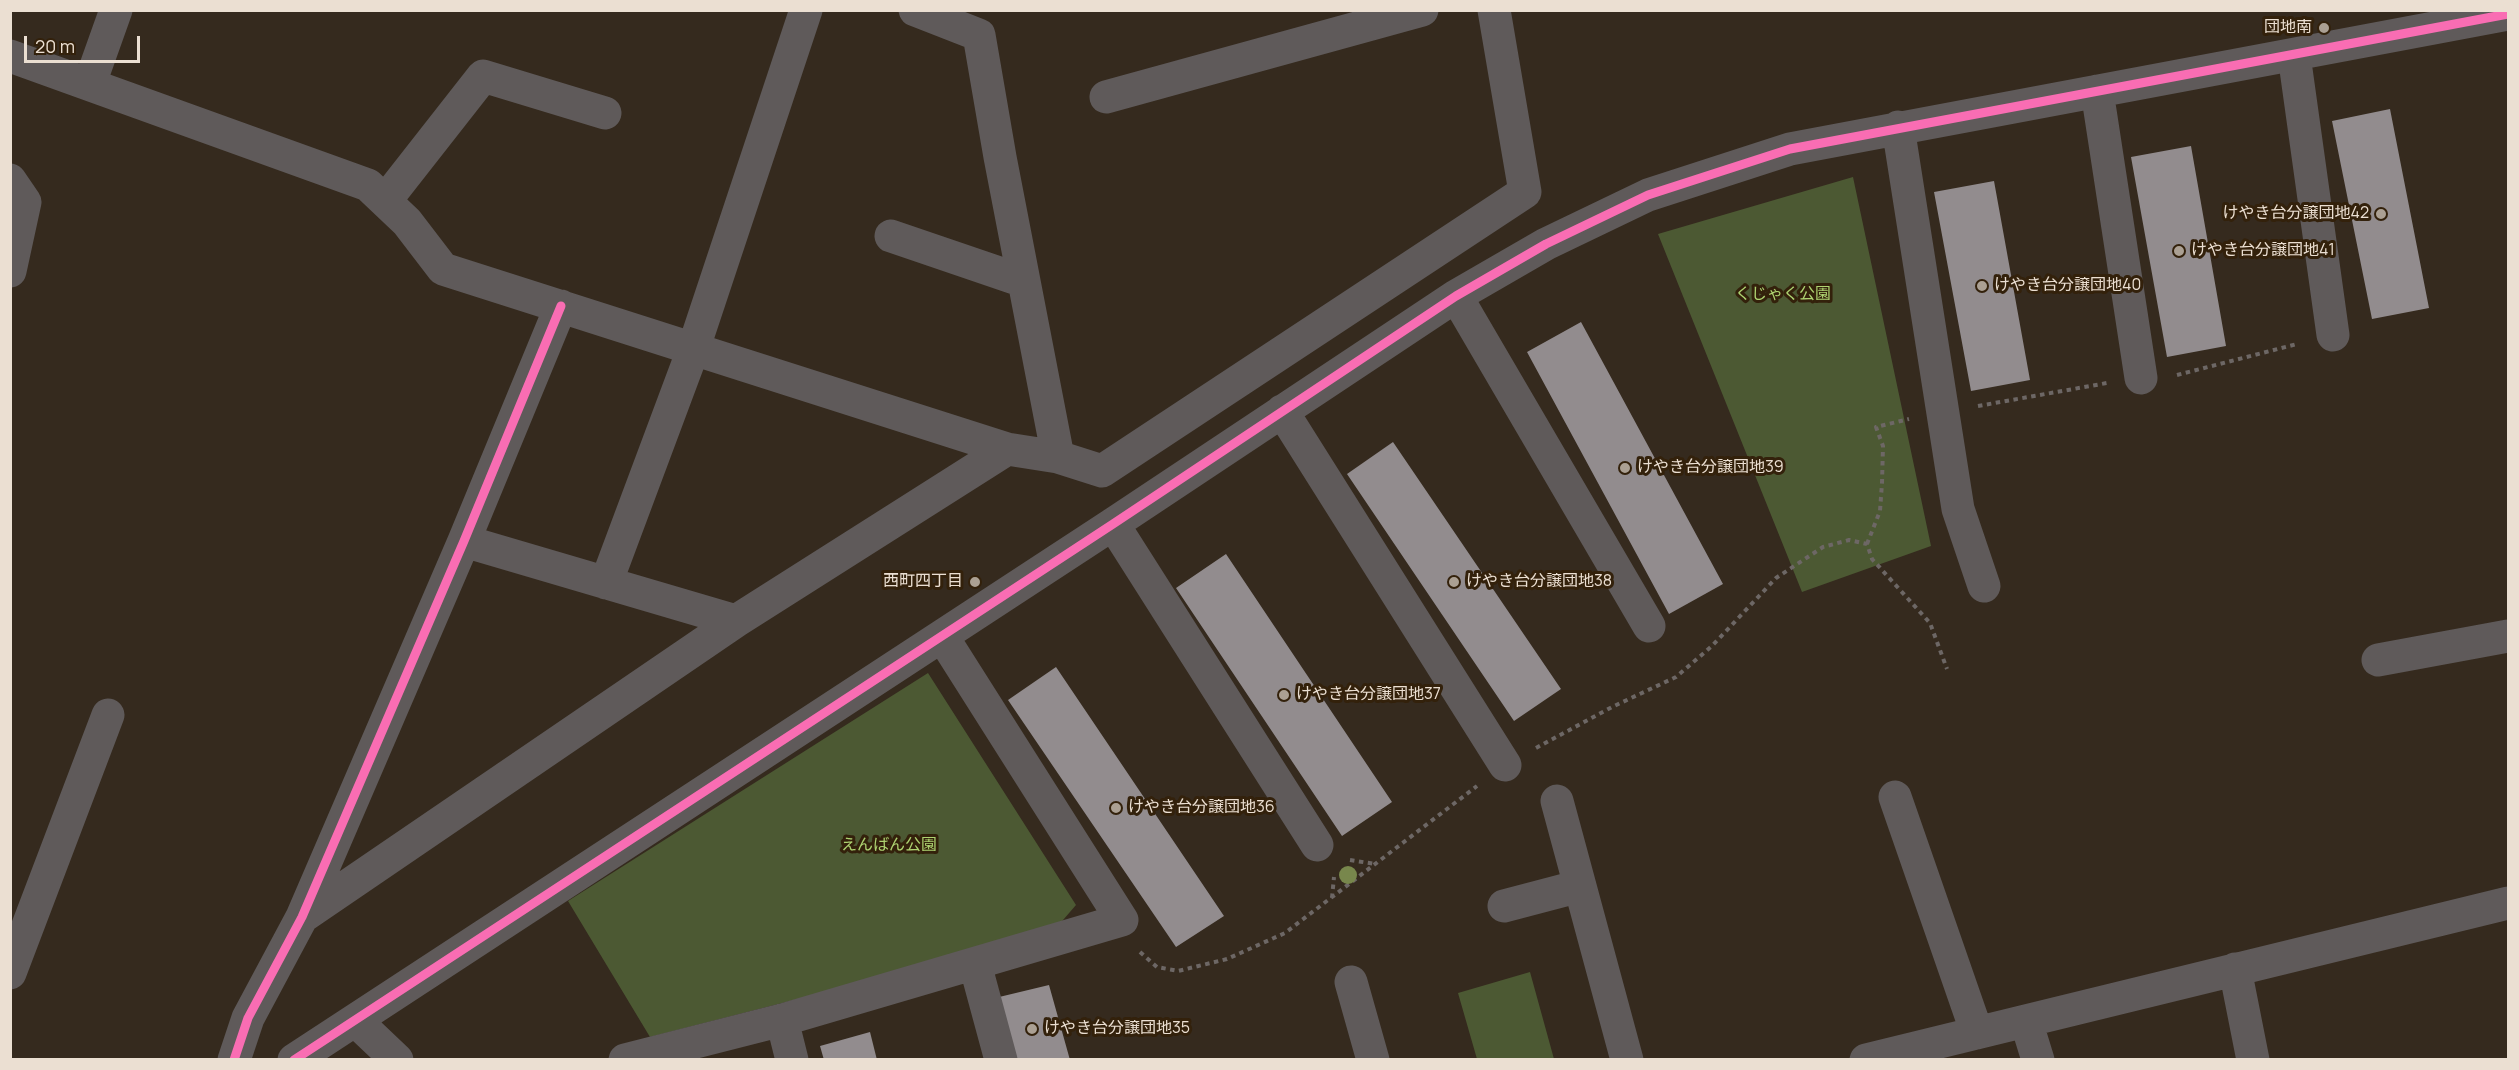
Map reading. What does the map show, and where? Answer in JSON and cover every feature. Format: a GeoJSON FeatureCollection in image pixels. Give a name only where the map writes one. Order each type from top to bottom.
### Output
{"type":"FeatureCollection","features":[{"type":"Feature","properties":{"kind":"street"},"geometry":{"type":"LineString","coordinates":[[90,83],[116,10]]}},
{"type":"Feature","properties":{"kind":"street"},"geometry":{"type":"LineString","coordinates":[[606,583],[693,350],[806,10]]}},
{"type":"Feature","properties":{"kind":"street"},"geometry":{"type":"LineString","coordinates":[[915,10],[979,35],[1023,281],[1058,457]]}},
{"type":"Feature","properties":{"kind":"street"},"geometry":{"type":"LineString","coordinates":[[1106,97],[1422,10]]}},
{"type":"Feature","properties":{"kind":"street"},"geometry":{"type":"LineString","coordinates":[[10,56],[368,185],[407,222],[443,269],[1007,449],[1058,457],[1102,471],[1525,192],[1494,10]]}},
{"type":"Feature","properties":{"kind":"street"},"geometry":{"type":"LineString","coordinates":[[294,1059],[356,1021],[1113,524],[1456,296],[1546,244],[1648,195],[1790,149],[2508,14]]}},
{"type":"Feature","properties":{"kind":"street"},"geometry":{"type":"LineString","coordinates":[[2294,54],[2333,335]]}},
{"type":"Feature","properties":{"kind":"street"},"geometry":{"type":"LineString","coordinates":[[385,201],[483,76],[605,113]]}},
{"type":"Feature","properties":{"kind":"street"},"geometry":{"type":"LineString","coordinates":[[2097,91],[2141,378]]}},
{"type":"Feature","properties":{"kind":"street"},"geometry":{"type":"LineString","coordinates":[[1898,127],[1958,509],[1984,586]]}},
{"type":"Feature","properties":{"kind":"street"},"geometry":{"type":"LineString","coordinates":[[10,180],[25,202],[10,271]]}},
{"type":"Feature","properties":{"kind":"street"},"geometry":{"type":"LineString","coordinates":[[891,236],[1023,281]]}},
{"type":"Feature","properties":{"kind":"street"},"geometry":{"type":"LineString","coordinates":[[1459,236],[1486,278]]}},
{"type":"Feature","properties":{"kind":"street"},"geometry":{"type":"LineString","coordinates":[[1456,296],[1649,626]]}},
{"type":"Feature","properties":{"kind":"street"},"geometry":{"type":"LineString","coordinates":[[234,1059],[248,1018],[302,917],[464,542],[561,306]]}},
{"type":"Feature","properties":{"kind":"street"},"geometry":{"type":"LineString","coordinates":[[1282,411],[1505,765]]}},
{"type":"Feature","properties":{"kind":"street"},"geometry":{"type":"LineString","coordinates":[[302,917],[736,621],[1007,449]]}},
{"type":"Feature","properties":{"kind":"street"},"geometry":{"type":"LineString","coordinates":[[1113,524],[1317,845]]}},
{"type":"Feature","properties":{"kind":"street"},"geometry":{"type":"LineString","coordinates":[[464,542],[736,621]]}},
{"type":"Feature","properties":{"kind":"street"},"geometry":{"type":"LineString","coordinates":[[625,1059],[782,1020],[1122,920],[942,636]]}},
{"type":"Feature","properties":{"kind":"street"},"geometry":{"type":"LineString","coordinates":[[2378,660],[2508,636]]}},
{"type":"Feature","properties":{"kind":"street"},"geometry":{"type":"LineString","coordinates":[[10,973],[108,715]]}},
{"type":"Feature","properties":{"kind":"street"},"geometry":{"type":"LineString","coordinates":[[1895,797],[1977,1033]]}},
{"type":"Feature","properties":{"kind":"street"},"geometry":{"type":"LineString","coordinates":[[1557,801],[1627,1059]]}},
{"type":"Feature","properties":{"kind":"street"},"geometry":{"type":"LineString","coordinates":[[1504,906],[1580,886]]}},
{"type":"Feature","properties":{"kind":"street"},"geometry":{"type":"LineString","coordinates":[[1866,1059],[2508,903]]}},
{"type":"Feature","properties":{"kind":"street"},"geometry":{"type":"LineString","coordinates":[[975,964],[1001,1059]]}},
{"type":"Feature","properties":{"kind":"street"},"geometry":{"type":"LineString","coordinates":[[2235,969],[2253,1059]]}},
{"type":"Feature","properties":{"kind":"street"},"geometry":{"type":"LineString","coordinates":[[1351,982],[1372,1059]]}},
{"type":"Feature","properties":{"kind":"street"},"geometry":{"type":"LineString","coordinates":[[782,1020],[792,1059]]}},
{"type":"Feature","properties":{"kind":"street"},"geometry":{"type":"LineString","coordinates":[[356,1021],[397,1059]]}},
{"type":"Feature","properties":{"kind":"street"},"geometry":{"type":"LineString","coordinates":[[2026,1021],[2038,1059]]}},
{"type":"Feature","properties":{"kind":"path"},"geometry":{"type":"LineString","coordinates":[[1943,412],[1876,427],[1882,446],[1880,511],[1867,544],[1872,559],[1930,624],[1947,669]]}},
{"type":"Feature","properties":{"kind":"path"},"geometry":{"type":"LineString","coordinates":[[1122,920],[1142,954],[1156,967],[1178,971],[1227,959],[1285,933],[1505,765],[1612,707],[1676,677],[1712,646],[1776,578],[1823,547],[1849,540],[1867,544]]}},
{"type":"Feature","properties":{"kind":"green space","name":"くじゃく公園"},"geometry":{"type":"Polygon","coordinates":[[[1853,177],[1931,546],[1802,592],[1658,234],[1853,177]]]}},
{"type":"Feature","properties":{"kind":"green space","name":"えんばん公園"},"geometry":{"type":"Polygon","coordinates":[[[928,673],[1076,905],[1051,934],[650,1037],[568,901],[928,673]]]}},
{"type":"Feature","properties":{"kind":"green space"},"geometry":{"type":"Polygon","coordinates":[[[1530,972],[1554,1059],[1477,1059],[1458,993],[1530,972]]]}},
{"type":"Feature","properties":{"kind":"building","name":"けやき台分譲団地42"},"geometry":{"type":"Polygon","coordinates":[[[2390,109],[2429,308],[2372,319],[2332,121],[2390,109]]]}},
{"type":"Feature","properties":{"kind":"building","name":"けやき台分譲団地41"},"geometry":{"type":"Polygon","coordinates":[[[2191,146],[2226,346],[2167,357],[2131,157],[2191,146]]]}},
{"type":"Feature","properties":{"kind":"building","name":"けやき台分譲団地40"},"geometry":{"type":"Polygon","coordinates":[[[1994,181],[2030,380],[1971,391],[1934,192],[1994,181]]]}},
{"type":"Feature","properties":{"kind":"building","name":"けやき台分譲団地39"},"geometry":{"type":"Polygon","coordinates":[[[1581,322],[1723,584],[1669,614],[1527,352],[1581,322]]]}},
{"type":"Feature","properties":{"kind":"building","name":"けやき台分譲団地38"},"geometry":{"type":"Polygon","coordinates":[[[1393,442],[1561,689],[1514,721],[1347,474],[1393,442]]]}},
{"type":"Feature","properties":{"kind":"building","name":"けやき台分譲団地37"},"geometry":{"type":"Polygon","coordinates":[[[1226,554],[1392,802],[1342,836],[1176,588],[1226,554]]]}},
{"type":"Feature","properties":{"kind":"building","name":"けやき台分譲団地36"},"geometry":{"type":"Polygon","coordinates":[[[1056,667],[1224,916],[1176,947],[1008,700],[1056,667]]]}},
{"type":"Feature","properties":{"kind":"building","name":"けやき台分譲団地35"},"geometry":{"type":"Polygon","coordinates":[[[1049,985],[1070,1060],[1012,1060],[995,998],[1049,985]]]}},
{"type":"Feature","properties":{"kind":"building"},"geometry":{"type":"Polygon","coordinates":[[[870,1032],[877,1060],[824,1060],[820,1046],[870,1032]]]}},
{"type":"Feature","properties":{"kind":"cycle path"},"geometry":{"type":"LineString","coordinates":[[294,1060],[1113,524],[1456,296],[1546,244],[1648,195],[1790,149],[2508,14]]}},
{"type":"Feature","properties":{"kind":"cycle path"},"geometry":{"type":"LineString","coordinates":[[234,1060],[248,1018],[302,917],[464,541],[561,306]]}},
{"type":"Feature","properties":{"kind":"place","name":"団地南"},"geometry":{"type":"Point","coordinates":[2324,28]}},
{"type":"Feature","properties":{"kind":"place","name":"けやき台分譲団地42"},"geometry":{"type":"Point","coordinates":[2381,214]}},
{"type":"Feature","properties":{"kind":"place","name":"けやき台分譲団地41"},"geometry":{"type":"Point","coordinates":[2179,251]}},
{"type":"Feature","properties":{"kind":"place","name":"けやき台分譲団地40"},"geometry":{"type":"Point","coordinates":[1982,286]}},
{"type":"Feature","properties":{"kind":"place","name":"けやき台分譲団地39"},"geometry":{"type":"Point","coordinates":[1625,468]}},
{"type":"Feature","properties":{"kind":"place","name":"西町四丁目"},"geometry":{"type":"Point","coordinates":[975,582]}},
{"type":"Feature","properties":{"kind":"place","name":"けやき台分譲団地38"},"geometry":{"type":"Point","coordinates":[1454,582]}},
{"type":"Feature","properties":{"kind":"place","name":"けやき台分譲団地37"},"geometry":{"type":"Point","coordinates":[1284,695]}},
{"type":"Feature","properties":{"kind":"place","name":"けやき台分譲団地36"},"geometry":{"type":"Point","coordinates":[1116,808]}},
{"type":"Feature","properties":{"kind":"place","name":"けやき台分譲団地35"},"geometry":{"type":"Point","coordinates":[1032,1029]}}]}
